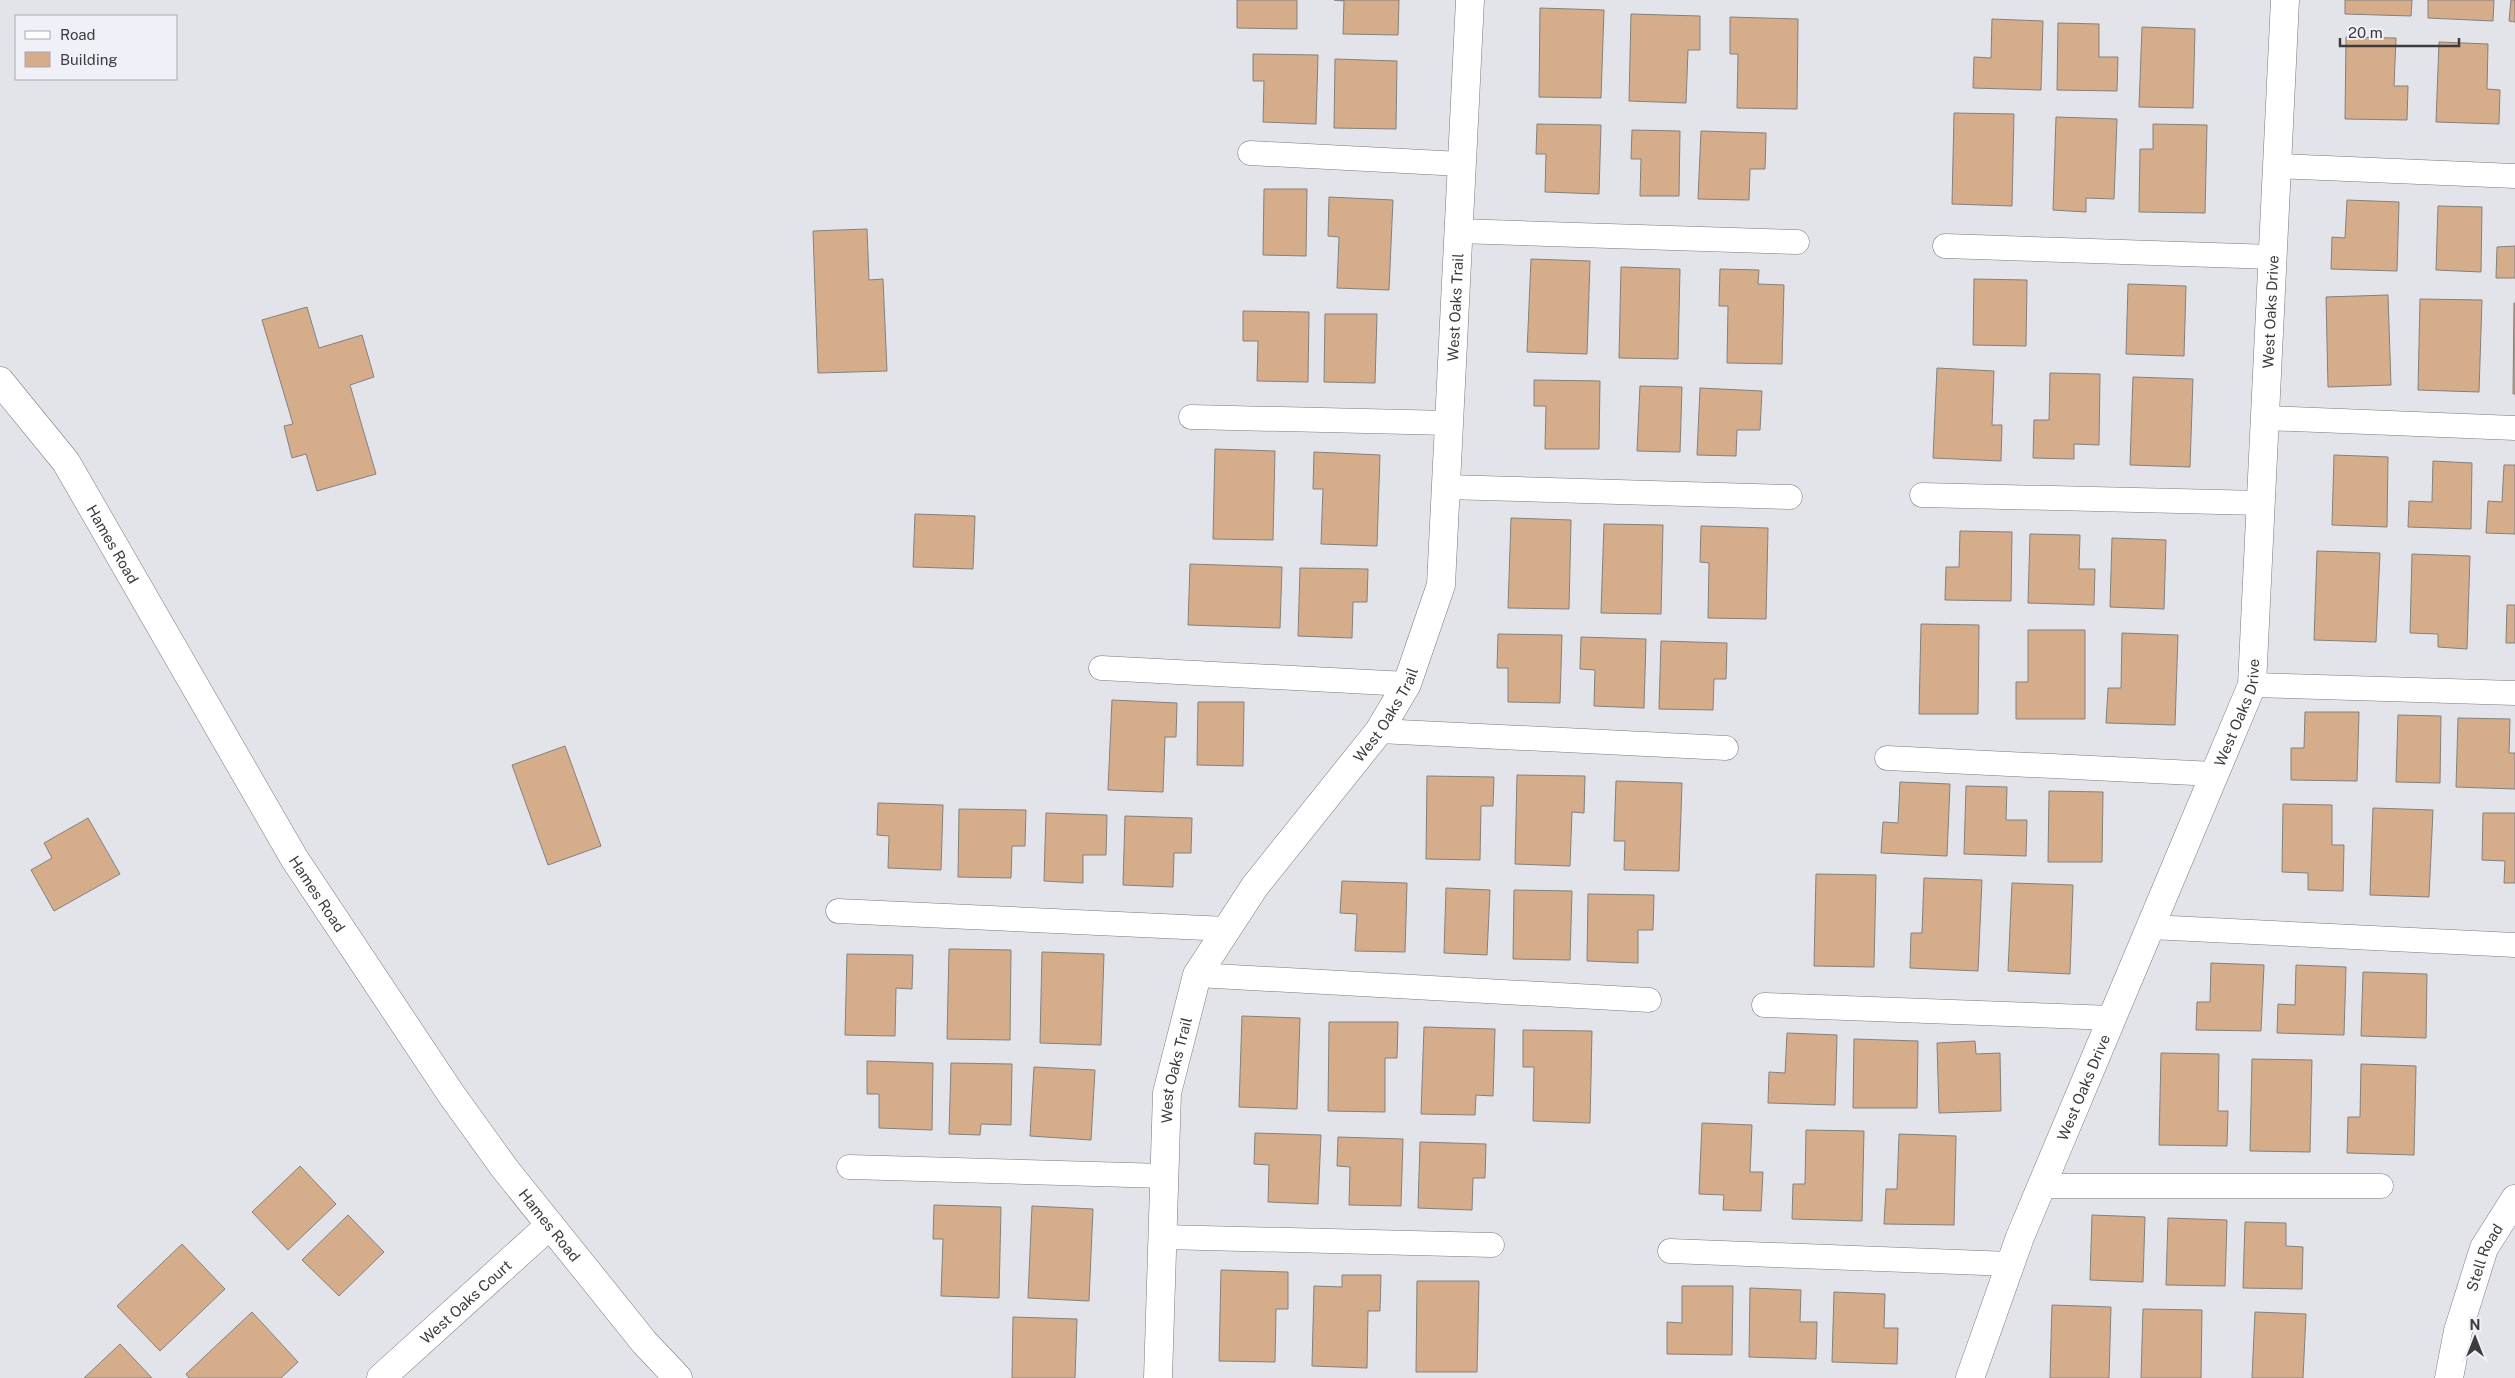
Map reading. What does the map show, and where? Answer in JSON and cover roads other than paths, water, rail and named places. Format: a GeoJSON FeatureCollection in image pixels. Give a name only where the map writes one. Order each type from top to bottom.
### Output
{"type":"FeatureCollection","features":[{"type":"Feature","properties":{"kind":"street","name":"West Oaks Trail"},"geometry":{"type":"LineString","coordinates":[[1158,1378],[1167,1093],[1197,975],[1255,886],[1379,731],[1407,684],[1441,585],[1470,0]]}},
{"type":"Feature","properties":{"kind":"street","name":"West Oaks Drive"},"geometry":{"type":"LineString","coordinates":[[1970,1378],[2010,1264],[2041,1186],[2252,685],[2285,0]]}},
{"type":"Feature","properties":{"kind":"street","name":"Hames Road"},"geometry":{"type":"LineString","coordinates":[[0,381],[66,462],[294,858],[451,1094],[505,1169],[550,1226],[644,1342],[678,1378]]}},
{"type":"Feature","properties":{"kind":"street","name":"Stell Road"},"geometry":{"type":"LineString","coordinates":[[2449,1378],[2458,1331],[2484,1248],[2515,1199]]}},
{"type":"Feature","properties":{"kind":"street","name":"West Oaks Court"},"geometry":{"type":"LineString","coordinates":[[381,1378],[550,1226]]}},
{"type":"Feature","properties":{"kind":"lane"},"geometry":{"type":"LineString","coordinates":[[1250,153],[1461,164]]}},
{"type":"Feature","properties":{"kind":"lane"},"geometry":{"type":"LineString","coordinates":[[2277,166],[2515,176]]}},
{"type":"Feature","properties":{"kind":"lane"},"geometry":{"type":"LineString","coordinates":[[1458,231],[1797,242]]}},
{"type":"Feature","properties":{"kind":"lane"},"geometry":{"type":"LineString","coordinates":[[1945,246],[2273,257]]}},
{"type":"Feature","properties":{"kind":"lane"},"geometry":{"type":"LineString","coordinates":[[1191,417],[1449,422]]}},
{"type":"Feature","properties":{"kind":"lane"},"geometry":{"type":"LineString","coordinates":[[2265,418],[2515,428]]}},
{"type":"Feature","properties":{"kind":"lane"},"geometry":{"type":"LineString","coordinates":[[1446,487],[1790,497]]}},
{"type":"Feature","properties":{"kind":"lane"},"geometry":{"type":"LineString","coordinates":[[1922,495],[2261,502]]}},
{"type":"Feature","properties":{"kind":"lane"},"geometry":{"type":"LineString","coordinates":[[1101,668],[1407,684]]}},
{"type":"Feature","properties":{"kind":"lane"},"geometry":{"type":"LineString","coordinates":[[2252,685],[2515,693]]}},
{"type":"Feature","properties":{"kind":"lane"},"geometry":{"type":"LineString","coordinates":[[1379,731],[1726,748]]}},
{"type":"Feature","properties":{"kind":"lane"},"geometry":{"type":"LineString","coordinates":[[1887,758],[2214,774]]}},
{"type":"Feature","properties":{"kind":"lane"},"geometry":{"type":"LineString","coordinates":[[838,911],[1227,929]]}},
{"type":"Feature","properties":{"kind":"lane"},"geometry":{"type":"LineString","coordinates":[[2150,927],[2515,945]]}},
{"type":"Feature","properties":{"kind":"lane"},"geometry":{"type":"LineString","coordinates":[[1197,975],[1649,1000]]}},
{"type":"Feature","properties":{"kind":"lane"},"geometry":{"type":"LineString","coordinates":[[1764,1005],[2112,1018]]}},
{"type":"Feature","properties":{"kind":"lane"},"geometry":{"type":"LineString","coordinates":[[849,1167],[1165,1176]]}},
{"type":"Feature","properties":{"kind":"lane"},"geometry":{"type":"LineString","coordinates":[[2041,1186],[2381,1186]]}},
{"type":"Feature","properties":{"kind":"lane"},"geometry":{"type":"LineString","coordinates":[[1163,1237],[1492,1245]]}},
{"type":"Feature","properties":{"kind":"lane"},"geometry":{"type":"LineString","coordinates":[[1670,1251],[2010,1264]]}}]}
